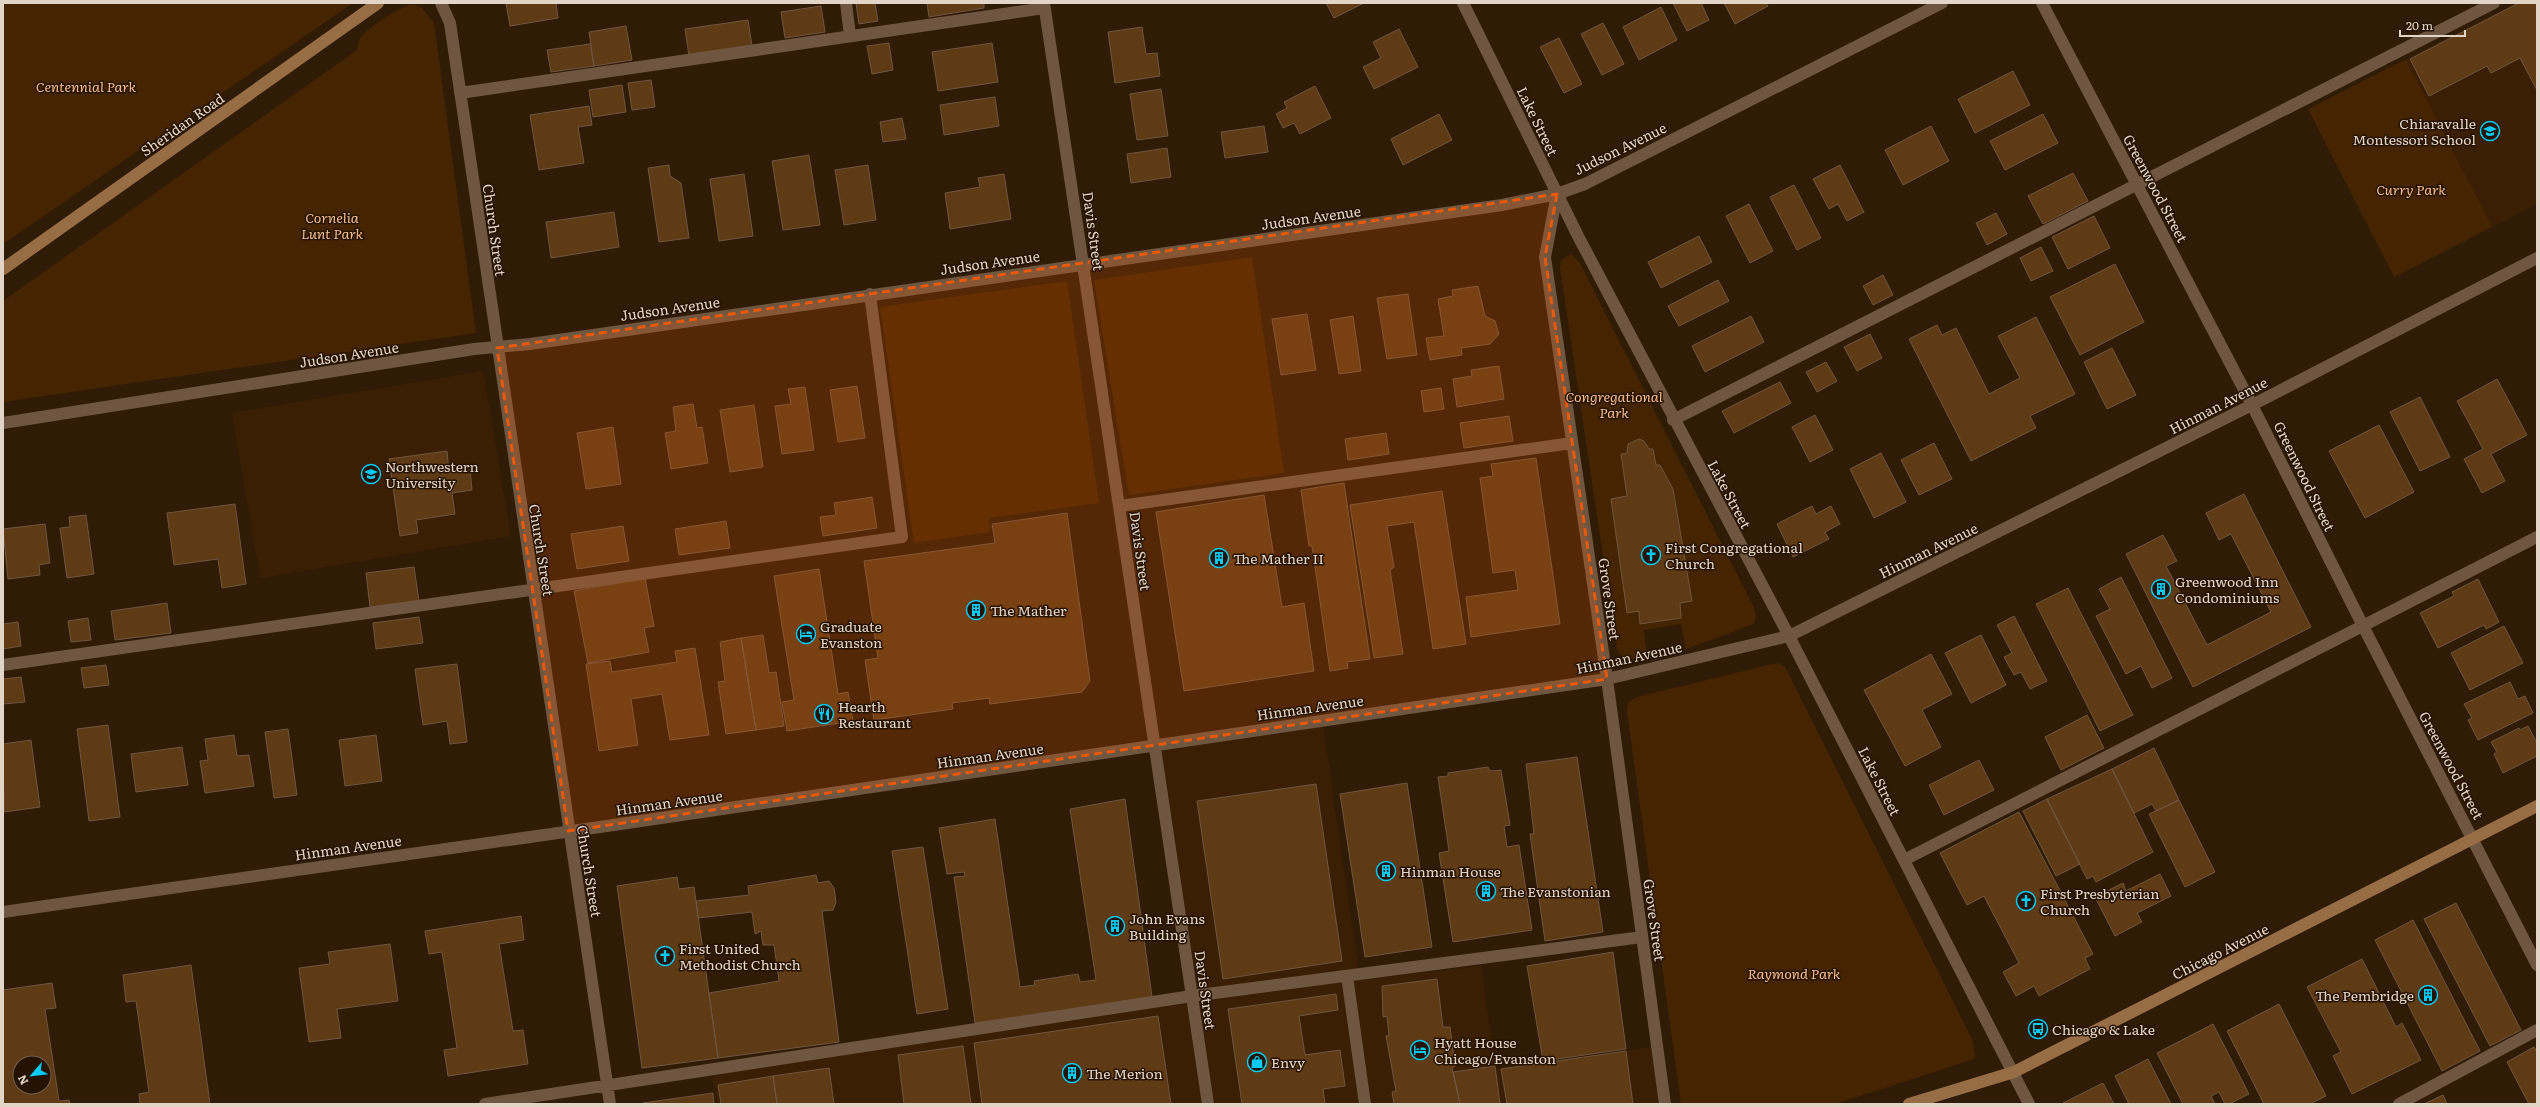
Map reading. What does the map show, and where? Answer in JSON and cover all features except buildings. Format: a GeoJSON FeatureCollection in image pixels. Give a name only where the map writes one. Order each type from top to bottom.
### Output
{"type":"FeatureCollection","features":[{"type":"Feature","properties":{"kind":"main road","name":"Sheridan Road"},"geometry":{"type":"LineString","coordinates":[[3,269],[378,3]]}},
{"type":"Feature","properties":{"kind":"main road","name":"Chicago Avenue"},"geometry":{"type":"LineString","coordinates":[[1909,1104],[2014,1072],[2474,840],[2537,806]]}},
{"type":"Feature","properties":{"kind":"street","name":"Church Street"},"geometry":{"type":"LineString","coordinates":[[440,3],[450,23],[568,831],[610,1104]]}},
{"type":"Feature","properties":{"kind":"street"},"geometry":{"type":"LineString","coordinates":[[846,3],[850,36]]}},
{"type":"Feature","properties":{"kind":"street","name":"Lake Street"},"geometry":{"type":"LineString","coordinates":[[1463,3],[1557,194],[1673,420],[1788,636],[2014,1072],[2029,1104]]}},
{"type":"Feature","properties":{"kind":"street","name":"Judson Avenue"},"geometry":{"type":"LineString","coordinates":[[3,423],[497,348],[1502,205],[1557,194],[1585,184],[1942,3]]}},
{"type":"Feature","properties":{"kind":"street","name":"Greenwood Street"},"geometry":{"type":"LineString","coordinates":[[2042,3],[2252,405],[2362,626],[2474,840],[2537,965]]}},
{"type":"Feature","properties":{"kind":"street"},"geometry":{"type":"LineString","coordinates":[[1673,420],[2494,3]]}},
{"type":"Feature","properties":{"kind":"street"},"geometry":{"type":"LineString","coordinates":[[460,93],[850,36],[1045,5]]}},
{"type":"Feature","properties":{"kind":"street","name":"Davis Street"},"geometry":{"type":"LineString","coordinates":[[1045,5],[1208,1104]]}},
{"type":"Feature","properties":{"kind":"street","name":"Grove Street"},"geometry":{"type":"LineString","coordinates":[[1557,194],[1545,257],[1607,679],[1664,1104]]}},
{"type":"Feature","properties":{"kind":"street","name":"Hinman Avenue"},"geometry":{"type":"LineString","coordinates":[[3,912],[1155,746],[1607,679],[1788,636],[2252,405],[2537,258]]}},
{"type":"Feature","properties":{"kind":"street"},"geometry":{"type":"LineString","coordinates":[[3,665],[533,591],[902,537],[870,294]]}},
{"type":"Feature","properties":{"kind":"street"},"geometry":{"type":"LineString","coordinates":[[1120,506],[1572,443]]}},
{"type":"Feature","properties":{"kind":"street"},"geometry":{"type":"LineString","coordinates":[[1904,860],[2537,537]]}},
{"type":"Feature","properties":{"kind":"street"},"geometry":{"type":"LineString","coordinates":[[485,1104],[608,1087],[1192,996],[1642,937]]}},
{"type":"Feature","properties":{"kind":"street"},"geometry":{"type":"LineString","coordinates":[[1347,976],[1364,1104]]}},
{"type":"Feature","properties":{"kind":"street"},"geometry":{"type":"LineString","coordinates":[[2399,1104],[2537,1030]]}},
{"type":"Feature","properties":{"kind":"highlighted area"},"geometry":{"type":"Polygon","coordinates":[[[1557,194],[1545,257],[1607,679],[568,831],[497,348],[1557,194]]]}},
{"type":"Feature","properties":{"kind":"shaded area","name":"Chiaravalle Montessori School"},"geometry":{"type":"Polygon","coordinates":[[[2515,3],[2537,3],[2537,204],[2492,227],[2406,59],[2515,3]]]}},
{"type":"Feature","properties":{"kind":"shaded area","name":"Northwestern University"},"geometry":{"type":"Polygon","coordinates":[[[483,371],[511,536],[260,578],[232,413],[483,371]]]}},
{"type":"Feature","properties":{"kind":"shaded area"},"geometry":{"type":"Polygon","coordinates":[[[1322,718],[1360,980],[1481,966],[1496,1069],[1652,1047],[1660,1104],[717,1104],[712,1073],[1196,1000],[1159,741],[1322,718]]]}},
{"type":"Feature","properties":{"kind":"green space","name":"Centennial Park"},"geometry":{"type":"Polygon","coordinates":[[[3,3],[353,3],[3,244],[3,3]]]}},
{"type":"Feature","properties":{"kind":"green space","name":"Cornelia Lunt Park"},"geometry":{"type":"Polygon","coordinates":[[[413,4],[422,8],[434,23],[476,333],[3,402],[3,301],[357,50],[360,38],[377,23],[392,13],[413,4]]]}},
{"type":"Feature","properties":{"kind":"green space","name":"Curry Park"},"geometry":{"type":"Polygon","coordinates":[[[2406,59],[2492,227],[2394,277],[2308,109],[2406,59]]]}},
{"type":"Feature","properties":{"kind":"green space","name":"Congregational Park"},"geometry":{"type":"Polygon","coordinates":[[[1571,254],[1580,263],[1754,608],[1756,617],[1754,624],[1686,649],[1681,624],[1644,630],[1647,657],[1630,659],[1623,657],[1617,650],[1560,268],[1561,260],[1571,254]],[[1639,439],[1628,444],[1627,453],[1621,454],[1627,496],[1611,499],[1627,613],[1639,611],[1641,624],[1681,618],[1680,603],[1692,601],[1673,489],[1660,465],[1656,465],[1653,449],[1649,449],[1644,441],[1639,439]]]}},
{"type":"Feature","properties":{"kind":"green space"},"geometry":{"type":"Polygon","coordinates":[[[1252,257],[1284,473],[1129,495],[1094,280],[1252,257]]]}},
{"type":"Feature","properties":{"kind":"green space"},"geometry":{"type":"Polygon","coordinates":[[[1067,281],[1099,503],[989,518],[990,532],[914,543],[880,307],[1067,281]]]}},
{"type":"Feature","properties":{"kind":"green space","name":"Raymond Park"},"geometry":{"type":"Polygon","coordinates":[[[1777,663],[1785,667],[1973,1041],[1975,1057],[1971,1060],[1835,1104],[1681,1104],[1627,712],[1628,702],[1637,697],[1777,663]]]}},
{"type":"Feature","properties":{"kind":"place","name":"Chiaravalle Montessori School"},"geometry":{"type":"Point","coordinates":[2490,131]}},
{"type":"Feature","properties":{"kind":"place","name":"Northwestern University"},"geometry":{"type":"Point","coordinates":[371,474]}},
{"type":"Feature","properties":{"kind":"place","name":"First Congregational Church"},"geometry":{"type":"Point","coordinates":[1651,555]}},
{"type":"Feature","properties":{"kind":"place","name":"The Mather II"},"geometry":{"type":"Point","coordinates":[1219,558]}},
{"type":"Feature","properties":{"kind":"place","name":"Greenwood Inn Condominiums"},"geometry":{"type":"Point","coordinates":[2161,589]}},
{"type":"Feature","properties":{"kind":"place","name":"The Mather"},"geometry":{"type":"Point","coordinates":[976,610]}},
{"type":"Feature","properties":{"kind":"place","name":"Graduate Evanston"},"geometry":{"type":"Point","coordinates":[806,634]}},
{"type":"Feature","properties":{"kind":"place","name":"Hearth Restaurant"},"geometry":{"type":"Point","coordinates":[824,714]}},
{"type":"Feature","properties":{"kind":"place","name":"Hinman House"},"geometry":{"type":"Point","coordinates":[1386,871]}},
{"type":"Feature","properties":{"kind":"place","name":"The Evanstonian"},"geometry":{"type":"Point","coordinates":[1486,891]}},
{"type":"Feature","properties":{"kind":"place","name":"First Presbyterian Church"},"geometry":{"type":"Point","coordinates":[2026,901]}},
{"type":"Feature","properties":{"kind":"place","name":"John Evans Building"},"geometry":{"type":"Point","coordinates":[1115,926]}},
{"type":"Feature","properties":{"kind":"place","name":"First United Methodist Church"},"geometry":{"type":"Point","coordinates":[665,956]}},
{"type":"Feature","properties":{"kind":"place","name":"The Pembridge"},"geometry":{"type":"Point","coordinates":[2428,995]}},
{"type":"Feature","properties":{"kind":"place","name":"Chicago & Lake"},"geometry":{"type":"Point","coordinates":[2038,1029]}},
{"type":"Feature","properties":{"kind":"place","name":"Hyatt House Chicago/Evanston"},"geometry":{"type":"Point","coordinates":[1420,1050]}},
{"type":"Feature","properties":{"kind":"place","name":"Envy"},"geometry":{"type":"Point","coordinates":[1257,1062]}},
{"type":"Feature","properties":{"kind":"place","name":"The Merion"},"geometry":{"type":"Point","coordinates":[1072,1073]}}]}
